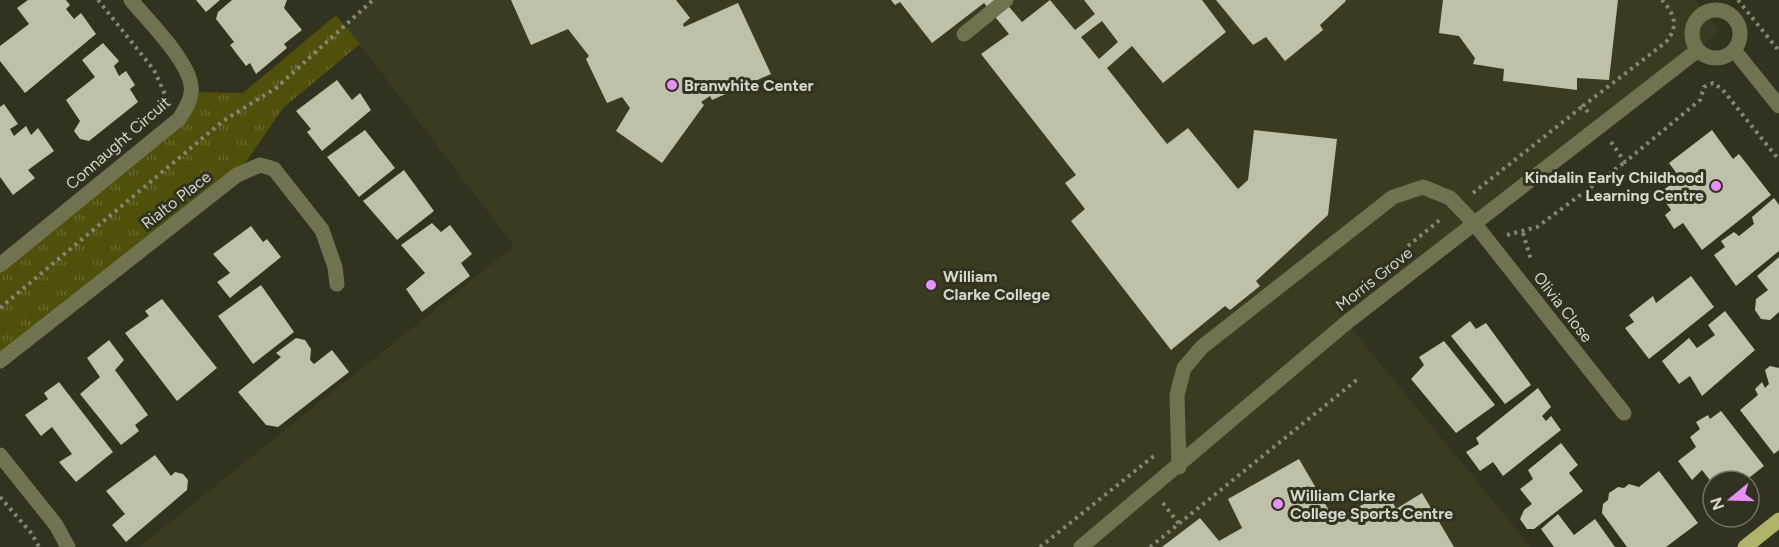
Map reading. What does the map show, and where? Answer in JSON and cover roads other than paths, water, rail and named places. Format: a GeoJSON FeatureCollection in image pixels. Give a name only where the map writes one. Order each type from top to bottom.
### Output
{"type":"FeatureCollection","features":[{"type":"Feature","properties":{"kind":"main road"},"geometry":{"type":"LineString","coordinates":[[1745,547],[1779,520]]}},
{"type":"Feature","properties":{"kind":"street","name":"Connaught Circuit"},"geometry":{"type":"LineString","coordinates":[[0,265],[179,119],[187,106],[192,92],[190,76],[131,0]]}},
{"type":"Feature","properties":{"kind":"street"},"geometry":{"type":"LineString","coordinates":[[964,34],[1006,0]]}},
{"type":"Feature","properties":{"kind":"street"},"geometry":{"type":"LineString","coordinates":[[1702,6],[1725,11],[1733,16],[1740,33],[1734,50],[1720,58],[1712,58],[1698,50],[1694,43],[1693,29],[1702,6]]}},
{"type":"Feature","properties":{"kind":"street","name":"Morris Grove"},"geometry":{"type":"LineString","coordinates":[[1081,547],[1179,467],[1347,323],[1698,50]]}},
{"type":"Feature","properties":{"kind":"street"},"geometry":{"type":"LineString","coordinates":[[1734,50],[1779,106]]}},
{"type":"Feature","properties":{"kind":"street","name":"Rialto Place"},"geometry":{"type":"LineString","coordinates":[[0,361],[237,175],[260,165],[274,169],[322,230],[335,267],[337,284]]}},
{"type":"Feature","properties":{"kind":"street","name":"Olivia Close"},"geometry":{"type":"LineString","coordinates":[[1179,467],[1177,395],[1184,368],[1202,347],[1393,197],[1423,187],[1450,198],[1474,223],[1624,413]]}},
{"type":"Feature","properties":{"kind":"street"},"geometry":{"type":"LineString","coordinates":[[0,455],[56,525],[68,547]]}},
{"type":"Feature","properties":{"kind":"place","name":"Branwhite Center"},"geometry":{"type":"Point","coordinates":[672,85]}},
{"type":"Feature","properties":{"kind":"place","name":"Kindalin Early Childhood Learning Centre"},"geometry":{"type":"Point","coordinates":[1716,186]}},
{"type":"Feature","properties":{"kind":"place","name":"William Clarke College"},"geometry":{"type":"Point","coordinates":[931,285]}},
{"type":"Feature","properties":{"kind":"place","name":"William Clarke College Sports Centre"},"geometry":{"type":"Point","coordinates":[1278,504]}}]}
